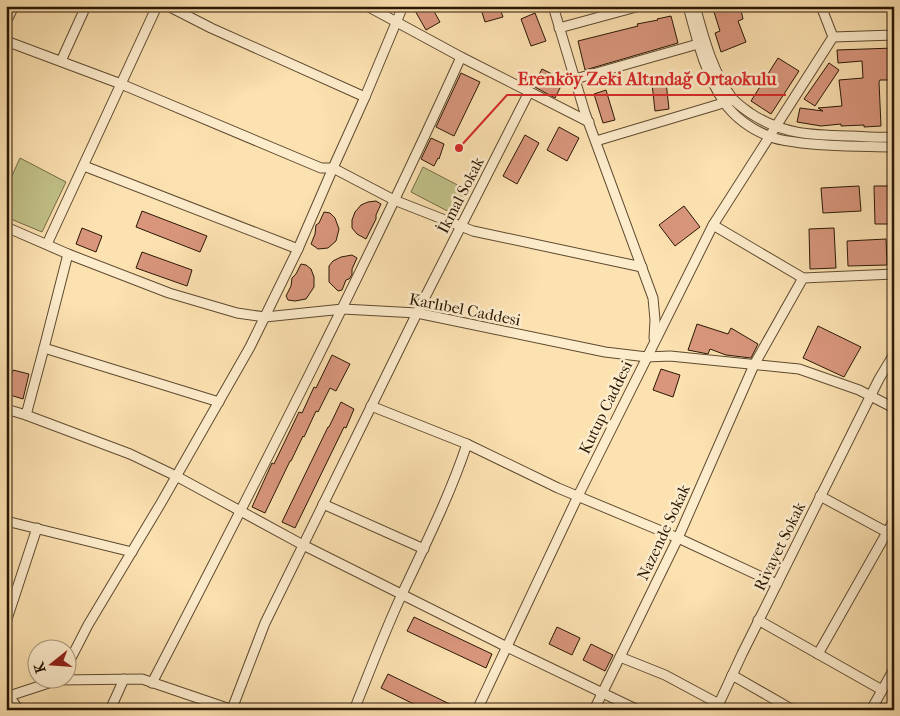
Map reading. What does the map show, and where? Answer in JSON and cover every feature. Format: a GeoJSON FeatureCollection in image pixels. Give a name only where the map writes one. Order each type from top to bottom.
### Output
{"type":"FeatureCollection","features":[{"type":"Feature","properties":{"kind":"street"},"geometry":{"type":"LineString","coordinates":[[6,22],[14,6]]}},
{"type":"Feature","properties":{"kind":"street"},"geometry":{"type":"LineString","coordinates":[[60,61],[86,6]]}},
{"type":"Feature","properties":{"kind":"street"},"geometry":{"type":"LineString","coordinates":[[47,244],[157,6]]}},
{"type":"Feature","properties":{"kind":"street"},"geometry":{"type":"LineString","coordinates":[[168,6],[211,28],[365,98]]}},
{"type":"Feature","properties":{"kind":"street"},"geometry":{"type":"LineString","coordinates":[[367,6],[461,57],[589,122]]}},
{"type":"Feature","properties":{"kind":"street"},"geometry":{"type":"LineString","coordinates":[[78,644],[250,347],[298,249],[365,98],[403,6]]}},
{"type":"Feature","properties":{"kind":"street"},"geometry":{"type":"LineString","coordinates":[[553,6],[589,122],[653,298],[655,320],[654,343]]}},
{"type":"Feature","properties":{"kind":"street"},"geometry":{"type":"LineString","coordinates":[[559,28],[640,6]]}},
{"type":"Feature","properties":{"kind":"street"},"geometry":{"type":"LineString","coordinates":[[688,6],[704,62],[739,118],[753,128],[770,137],[817,145],[894,147]]}},
{"type":"Feature","properties":{"kind":"street"},"geometry":{"type":"LineString","coordinates":[[695,6],[712,60],[729,101],[762,121],[776,128],[788,131],[818,135],[894,137]]}},
{"type":"Feature","properties":{"kind":"street"},"geometry":{"type":"LineString","coordinates":[[821,6],[833,37],[894,35]]}},
{"type":"Feature","properties":{"kind":"street","name":"Kutup Caddesi"},"geometry":{"type":"LineString","coordinates":[[477,710],[578,496],[713,225],[833,37]]}},
{"type":"Feature","properties":{"kind":"street"},"geometry":{"type":"LineString","coordinates":[[6,41],[121,84],[321,168],[333,168],[394,200],[473,231],[642,266]]}},
{"type":"Feature","properties":{"kind":"street"},"geometry":{"type":"LineString","coordinates":[[575,79],[698,44]]}},
{"type":"Feature","properties":{"kind":"street"},"geometry":{"type":"LineString","coordinates":[[152,683],[343,309],[417,155],[461,57]]}},
{"type":"Feature","properties":{"kind":"street","name":"İkmal Sokak"},"geometry":{"type":"LineString","coordinates":[[232,710],[265,623],[417,312],[529,92]]}},
{"type":"Feature","properties":{"kind":"street"},"geometry":{"type":"LineString","coordinates":[[596,142],[729,101]]}},
{"type":"Feature","properties":{"kind":"street"},"geometry":{"type":"LineString","coordinates":[[84,166],[298,249]]}},
{"type":"Feature","properties":{"kind":"street"},"geometry":{"type":"LineString","coordinates":[[713,225],[803,278],[894,274]]}},
{"type":"Feature","properties":{"kind":"street","name":"Karlıbel Caddesi"},"geometry":{"type":"LineString","coordinates":[[6,227],[68,254],[169,293],[237,313],[265,317],[343,309],[417,312],[605,352],[647,357],[670,356],[799,369],[859,390],[894,408]]}},
{"type":"Feature","properties":{"kind":"street"},"geometry":{"type":"LineString","coordinates":[[26,415],[68,254]]}},
{"type":"Feature","properties":{"kind":"street","name":"Nazende Sokak"},"geometry":{"type":"LineString","coordinates":[[594,710],[678,538],[754,365],[803,278]]}},
{"type":"Feature","properties":{"kind":"street"},"geometry":{"type":"LineString","coordinates":[[44,348],[219,402]]}},
{"type":"Feature","properties":{"kind":"street","name":"Rivayet Sokak"},"geometry":{"type":"LineString","coordinates":[[718,707],[758,620],[870,396],[894,354]]}},
{"type":"Feature","properties":{"kind":"street"},"geometry":{"type":"LineString","coordinates":[[371,406],[467,444],[578,496],[678,538],[777,584]]}},
{"type":"Feature","properties":{"kind":"street"},"geometry":{"type":"LineString","coordinates":[[6,409],[130,454],[176,476],[304,545],[507,647],[638,710]]}},
{"type":"Feature","properties":{"kind":"street"},"geometry":{"type":"LineString","coordinates":[[354,710],[402,594],[457,475],[467,444]]}},
{"type":"Feature","properties":{"kind":"street"},"geometry":{"type":"LineString","coordinates":[[820,496],[890,535]]}},
{"type":"Feature","properties":{"kind":"street"},"geometry":{"type":"LineString","coordinates":[[323,504],[424,549]]}},
{"type":"Feature","properties":{"kind":"street"},"geometry":{"type":"LineString","coordinates":[[818,654],[890,535],[894,520]]}},
{"type":"Feature","properties":{"kind":"street"},"geometry":{"type":"LineString","coordinates":[[6,521],[132,552]]}},
{"type":"Feature","properties":{"kind":"street"},"geometry":{"type":"LineString","coordinates":[[6,622],[37,528]]}},
{"type":"Feature","properties":{"kind":"street"},"geometry":{"type":"LineString","coordinates":[[758,620],[882,690]]}},
{"type":"Feature","properties":{"kind":"street"},"geometry":{"type":"LineString","coordinates":[[620,657],[666,675],[718,707]]}},
{"type":"Feature","properties":{"kind":"street"},"geometry":{"type":"LineString","coordinates":[[871,710],[894,670]]}},
{"type":"Feature","properties":{"kind":"street"},"geometry":{"type":"LineString","coordinates":[[732,675],[792,710]]}},
{"type":"Feature","properties":{"kind":"street"},"geometry":{"type":"LineString","coordinates":[[78,679],[142,679],[232,710]]}},
{"type":"Feature","properties":{"kind":"street"},"geometry":{"type":"LineString","coordinates":[[110,710],[124,679]]}},
{"type":"Feature","properties":{"kind":"street"},"geometry":{"type":"LineString","coordinates":[[19,710],[8,697],[34,688]]}},
{"type":"Feature","properties":{"kind":"green space"},"geometry":{"type":"Polygon","coordinates":[[[20,158],[66,182],[42,232],[6,217],[6,189],[20,158]]]}},
{"type":"Feature","properties":{"kind":"green space"},"geometry":{"type":"Polygon","coordinates":[[[423,167],[469,191],[457,216],[411,192],[423,167]]]}},
{"type":"Feature","properties":{"kind":"building"},"geometry":{"type":"Polygon","coordinates":[[[419,6],[431,6],[440,22],[426,30],[414,9],[419,6]]]}},
{"type":"Feature","properties":{"kind":"building"},"geometry":{"type":"Polygon","coordinates":[[[480,6],[499,6],[503,17],[485,22],[480,6]]]}},
{"type":"Feature","properties":{"kind":"building"},"geometry":{"type":"Polygon","coordinates":[[[740,6],[743,19],[738,21],[746,42],[721,52],[715,33],[720,31],[714,12],[740,6]]]}},
{"type":"Feature","properties":{"kind":"building"},"geometry":{"type":"Polygon","coordinates":[[[535,13],[546,41],[531,46],[521,19],[535,13]]]}},
{"type":"Feature","properties":{"kind":"building"},"geometry":{"type":"Polygon","coordinates":[[[671,16],[678,43],[585,70],[578,41],[671,16]]]}},
{"type":"Feature","properties":{"kind":"building"},"geometry":{"type":"Polygon","coordinates":[[[894,48],[894,80],[880,80],[879,82],[881,126],[841,126],[841,124],[821,126],[797,122],[800,108],[823,111],[818,108],[842,106],[839,80],[863,78],[862,61],[838,63],[837,50],[894,48]]]}},
{"type":"Feature","properties":{"kind":"building"},"geometry":{"type":"Polygon","coordinates":[[[778,58],[799,71],[771,114],[751,101],[778,58]]]}},
{"type":"Feature","properties":{"kind":"building"},"geometry":{"type":"Polygon","coordinates":[[[829,63],[839,70],[815,106],[804,99],[829,63]]]}},
{"type":"Feature","properties":{"kind":"building"},"geometry":{"type":"Polygon","coordinates":[[[542,69],[564,80],[555,98],[533,86],[542,69]]]}},
{"type":"Feature","properties":{"kind":"building"},"geometry":{"type":"Polygon","coordinates":[[[461,73],[480,82],[454,136],[436,127],[461,73]]]}},
{"type":"Feature","properties":{"kind":"building"},"geometry":{"type":"Polygon","coordinates":[[[666,82],[669,109],[655,111],[652,84],[666,82]]]}},
{"type":"Feature","properties":{"kind":"building"},"geometry":{"type":"Polygon","coordinates":[[[606,90],[615,120],[603,123],[594,94],[606,90]]]}},
{"type":"Feature","properties":{"kind":"building"},"geometry":{"type":"Polygon","coordinates":[[[559,127],[579,138],[567,161],[547,150],[559,127]]]}},
{"type":"Feature","properties":{"kind":"building"},"geometry":{"type":"Polygon","coordinates":[[[525,135],[539,143],[517,184],[503,176],[525,135]]]}},
{"type":"Feature","properties":{"kind":"building"},"geometry":{"type":"Polygon","coordinates":[[[431,138],[444,144],[439,159],[434,166],[421,159],[431,138]]]}},
{"type":"Feature","properties":{"kind":"building"},"geometry":{"type":"Polygon","coordinates":[[[859,186],[861,211],[823,213],[821,188],[859,186]]]}},
{"type":"Feature","properties":{"kind":"building"},"geometry":{"type":"Polygon","coordinates":[[[874,186],[894,186],[894,224],[875,224],[874,186]]]}},
{"type":"Feature","properties":{"kind":"building"},"geometry":{"type":"Polygon","coordinates":[[[376,201],[381,204],[366,239],[357,234],[352,228],[352,220],[355,212],[361,205],[376,201]]]}},
{"type":"Feature","properties":{"kind":"building"},"geometry":{"type":"Polygon","coordinates":[[[684,206],[700,227],[675,246],[659,225],[684,206]]]}},
{"type":"Feature","properties":{"kind":"building"},"geometry":{"type":"Polygon","coordinates":[[[142,211],[207,236],[200,252],[136,227],[142,211]]]}},
{"type":"Feature","properties":{"kind":"building"},"geometry":{"type":"Polygon","coordinates":[[[324,212],[330,213],[335,218],[339,229],[336,241],[328,248],[318,249],[311,244],[316,225],[319,223],[324,212]]]}},
{"type":"Feature","properties":{"kind":"building"},"geometry":{"type":"Polygon","coordinates":[[[82,228],[102,236],[96,252],[76,244],[82,228]]]}},
{"type":"Feature","properties":{"kind":"building"},"geometry":{"type":"Polygon","coordinates":[[[834,228],[836,268],[810,269],[809,229],[834,228]]]}},
{"type":"Feature","properties":{"kind":"building"},"geometry":{"type":"Polygon","coordinates":[[[886,239],[887,265],[848,266],[847,241],[886,239]]]}},
{"type":"Feature","properties":{"kind":"building"},"geometry":{"type":"Polygon","coordinates":[[[142,252],[192,270],[187,286],[136,268],[142,252]]]}},
{"type":"Feature","properties":{"kind":"building"},"geometry":{"type":"Polygon","coordinates":[[[352,255],[357,258],[352,269],[352,275],[346,280],[342,290],[338,291],[329,282],[329,266],[333,261],[341,257],[352,255]]]}},
{"type":"Feature","properties":{"kind":"building"},"geometry":{"type":"Polygon","coordinates":[[[301,264],[311,269],[314,277],[314,287],[306,299],[288,300],[286,296],[291,286],[292,278],[301,264]]]}},
{"type":"Feature","properties":{"kind":"building"},"geometry":{"type":"Polygon","coordinates":[[[697,324],[728,334],[731,328],[758,344],[751,358],[726,355],[710,349],[708,354],[688,350],[697,324]]]}},
{"type":"Feature","properties":{"kind":"building"},"geometry":{"type":"Polygon","coordinates":[[[818,326],[861,347],[844,377],[803,358],[818,326]]]}},
{"type":"Feature","properties":{"kind":"building"},"geometry":{"type":"Polygon","coordinates":[[[332,355],[350,364],[336,391],[330,388],[318,412],[316,411],[265,513],[252,507],[272,463],[274,464],[299,412],[302,413],[332,355]]]}},
{"type":"Feature","properties":{"kind":"building"},"geometry":{"type":"Polygon","coordinates":[[[661,369],[680,375],[673,397],[653,390],[661,369]]]}},
{"type":"Feature","properties":{"kind":"building"},"geometry":{"type":"Polygon","coordinates":[[[13,370],[29,374],[23,399],[7,394],[13,370]]]}},
{"type":"Feature","properties":{"kind":"building"},"geometry":{"type":"Polygon","coordinates":[[[341,402],[354,409],[295,528],[282,522],[341,402]]]}},
{"type":"Feature","properties":{"kind":"building"},"geometry":{"type":"Polygon","coordinates":[[[414,617],[492,654],[486,668],[407,631],[414,617]]]}},
{"type":"Feature","properties":{"kind":"building"},"geometry":{"type":"Polygon","coordinates":[[[557,627],[580,638],[572,655],[549,644],[557,627]]]}},
{"type":"Feature","properties":{"kind":"building"},"geometry":{"type":"Polygon","coordinates":[[[591,644],[613,655],[605,671],[583,660],[591,644]]]}},
{"type":"Feature","properties":{"kind":"building"},"geometry":{"type":"Polygon","coordinates":[[[388,674],[462,710],[426,710],[381,688],[388,674]]]}},
{"type":"Feature","properties":{"kind":"place","name":"Erenköy Zeki Altındağ Ortaokulu"},"geometry":{"type":"Point","coordinates":[459,148]}}]}
